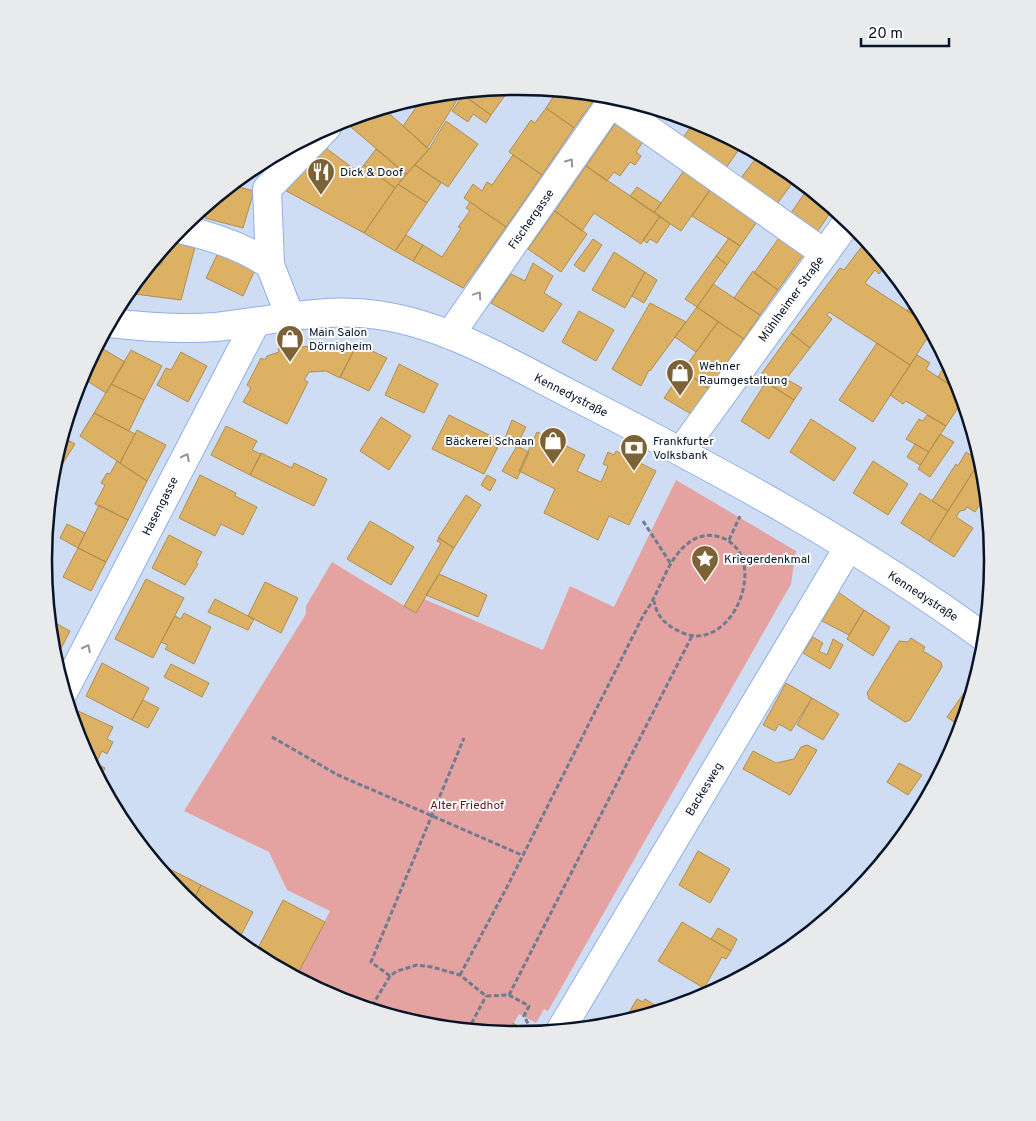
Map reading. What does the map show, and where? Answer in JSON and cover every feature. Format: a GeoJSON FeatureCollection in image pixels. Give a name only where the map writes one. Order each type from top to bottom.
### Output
{"type":"FeatureCollection","features":[{"type":"Feature","properties":{"kind":"street","name":"Fischergasse"},"geometry":{"type":"LineString","coordinates":[[450,336],[610,104]]}},
{"type":"Feature","properties":{"kind":"street","name":"Fischergasse"},"geometry":{"type":"LineString","coordinates":[[623,107],[824,253]]}},
{"type":"Feature","properties":{"kind":"street"},"geometry":{"type":"LineString","coordinates":[[290,316],[270,265],[267,188],[312,143]]}},
{"type":"Feature","properties":{"kind":"street","name":"Mühlheimer Straße"},"geometry":{"type":"LineString","coordinates":[[681,451],[843,227]]}},
{"type":"Feature","properties":{"kind":"street"},"geometry":{"type":"LineString","coordinates":[[189,231],[223,241],[260,258],[270,265]]}},
{"type":"Feature","properties":{"kind":"street","name":"Kennedystraße"},"geometry":{"type":"LineString","coordinates":[[118,324],[186,329],[326,312],[380,315],[401,319],[450,336],[681,451],[752,489],[916,590],[978,633]]}},
{"type":"Feature","properties":{"kind":"street","name":"Hasengasse"},"geometry":{"type":"LineString","coordinates":[[68,682],[256,322]]}},
{"type":"Feature","properties":{"kind":"street","name":"Backesweg"},"geometry":{"type":"LineString","coordinates":[[565,1023],[848,548]]}},
{"type":"Feature","properties":{"kind":"path"},"geometry":{"type":"LineString","coordinates":[[728,540],[739,517]]}},
{"type":"Feature","properties":{"kind":"path"},"geometry":{"type":"LineString","coordinates":[[643,521],[671,564]]}},
{"type":"Feature","properties":{"kind":"path"},"geometry":{"type":"LineString","coordinates":[[460,975],[644,614],[654,601],[671,564],[684,547],[702,536],[713,535],[728,540],[739,550],[745,565],[743,585],[738,601],[727,621],[715,632],[705,636],[692,636],[662,620],[656,612],[654,601]]}},
{"type":"Feature","properties":{"kind":"path"},"geometry":{"type":"LineString","coordinates":[[509,995],[692,636]]}},
{"type":"Feature","properties":{"kind":"path"},"geometry":{"type":"LineString","coordinates":[[272,736],[338,775],[432,814],[522,855]]}},
{"type":"Feature","properties":{"kind":"path"},"geometry":{"type":"LineString","coordinates":[[390,976],[370,962],[464,738]]}},
{"type":"Feature","properties":{"kind":"path"},"geometry":{"type":"LineString","coordinates":[[374,1003],[390,976],[397,971],[417,965],[460,975],[486,996],[509,995],[529,1006],[524,1016]]}},
{"type":"Feature","properties":{"kind":"path"},"geometry":{"type":"LineString","coordinates":[[471,1023],[486,996]]}},
{"type":"Feature","properties":{"kind":"green space","name":"Alter Friedhof"},"geometry":{"type":"Polygon","coordinates":[[[676,480],[796,551],[791,584],[548,1011],[544,1009],[536,1023],[519,1014],[512,1026],[457,1022],[427,1017],[368,1001],[340,991],[299,971],[330,911],[287,890],[269,852],[184,811],[306,614],[306,606],[332,562],[416,613],[424,599],[543,650],[570,586],[614,607],[676,480]]]}},
{"type":"Feature","properties":{"kind":"building"},"geometry":{"type":"Polygon","coordinates":[[[505,95],[491,115],[467,98],[505,95]]]}},
{"type":"Feature","properties":{"kind":"building"},"geometry":{"type":"Polygon","coordinates":[[[554,97],[593,101],[574,128],[546,108],[554,97]]]}},
{"type":"Feature","properties":{"kind":"building"},"geometry":{"type":"Polygon","coordinates":[[[467,98],[491,115],[486,123],[473,114],[468,122],[452,111],[460,99],[467,98]]]}},
{"type":"Feature","properties":{"kind":"building"},"geometry":{"type":"Polygon","coordinates":[[[458,99],[427,148],[403,126],[417,106],[458,99]]]}},
{"type":"Feature","properties":{"kind":"building"},"geometry":{"type":"Polygon","coordinates":[[[546,108],[574,128],[542,175],[509,152],[531,120],[535,123],[546,108]]]}},
{"type":"Feature","properties":{"kind":"building"},"geometry":{"type":"Polygon","coordinates":[[[389,114],[429,149],[406,174],[350,126],[389,114]]]}},
{"type":"Feature","properties":{"kind":"building"},"geometry":{"type":"Polygon","coordinates":[[[446,121],[478,144],[448,187],[415,165],[429,149],[446,121]]]}},
{"type":"Feature","properties":{"kind":"building"},"geometry":{"type":"Polygon","coordinates":[[[617,121],[644,140],[636,152],[641,156],[635,165],[630,162],[620,176],[614,172],[607,181],[586,166],[617,121]]]}},
{"type":"Feature","properties":{"kind":"building"},"geometry":{"type":"Polygon","coordinates":[[[690,128],[738,150],[726,168],[683,138],[690,128]]]}},
{"type":"Feature","properties":{"kind":"building"},"geometry":{"type":"Polygon","coordinates":[[[322,145],[358,172],[364,165],[395,188],[364,233],[281,188],[322,145]]]}},
{"type":"Feature","properties":{"kind":"building"},"geometry":{"type":"Polygon","coordinates":[[[376,149],[406,174],[395,188],[364,165],[376,149]]]}},
{"type":"Feature","properties":{"kind":"building"},"geometry":{"type":"Polygon","coordinates":[[[513,155],[542,175],[506,227],[464,198],[473,184],[482,191],[487,182],[492,185],[513,155]]]}},
{"type":"Feature","properties":{"kind":"building"},"geometry":{"type":"Polygon","coordinates":[[[755,159],[792,184],[777,204],[741,178],[755,159]]]}},
{"type":"Feature","properties":{"kind":"building"},"geometry":{"type":"Polygon","coordinates":[[[415,165],[441,183],[427,203],[398,184],[415,165]]]}},
{"type":"Feature","properties":{"kind":"building"},"geometry":{"type":"Polygon","coordinates":[[[586,166],[660,216],[641,244],[594,213],[582,231],[555,211],[586,166]]]}},
{"type":"Feature","properties":{"kind":"building"},"geometry":{"type":"Polygon","coordinates":[[[685,169],[712,187],[681,231],[654,213],[685,169]]]}},
{"type":"Feature","properties":{"kind":"building"},"geometry":{"type":"Polygon","coordinates":[[[398,184],[427,203],[395,251],[364,233],[398,184]]]}},
{"type":"Feature","properties":{"kind":"building"},"geometry":{"type":"Polygon","coordinates":[[[240,187],[254,191],[243,228],[205,218],[240,187]]]}},
{"type":"Feature","properties":{"kind":"building"},"geometry":{"type":"Polygon","coordinates":[[[637,187],[661,203],[654,213],[630,196],[637,187]]]}},
{"type":"Feature","properties":{"kind":"building"},"geometry":{"type":"Polygon","coordinates":[[[712,187],[759,219],[740,246],[692,216],[712,187]]]}},
{"type":"Feature","properties":{"kind":"building"},"geometry":{"type":"Polygon","coordinates":[[[804,194],[829,215],[817,232],[791,213],[804,194]]]}},
{"type":"Feature","properties":{"kind":"building"},"geometry":{"type":"Polygon","coordinates":[[[470,202],[506,227],[463,288],[413,261],[423,245],[442,257],[461,228],[458,227],[470,211],[466,208],[470,202]]]}},
{"type":"Feature","properties":{"kind":"building"},"geometry":{"type":"Polygon","coordinates":[[[555,211],[587,234],[561,272],[528,249],[555,211]]]}},
{"type":"Feature","properties":{"kind":"building"},"geometry":{"type":"Polygon","coordinates":[[[660,216],[670,224],[657,243],[650,239],[647,243],[643,240],[660,216]]]}},
{"type":"Feature","properties":{"kind":"building"},"geometry":{"type":"Polygon","coordinates":[[[406,235],[423,245],[413,261],[395,251],[406,235]]]}},
{"type":"Feature","properties":{"kind":"building"},"geometry":{"type":"Polygon","coordinates":[[[781,235],[806,251],[778,290],[754,273],[781,235]]]}},
{"type":"Feature","properties":{"kind":"building"},"geometry":{"type":"Polygon","coordinates":[[[729,238],[740,246],[727,265],[716,256],[729,238]]]}},
{"type":"Feature","properties":{"kind":"building"},"geometry":{"type":"Polygon","coordinates":[[[593,239],[602,245],[584,272],[574,265],[593,239]]]}},
{"type":"Feature","properties":{"kind":"building"},"geometry":{"type":"Polygon","coordinates":[[[179,242],[195,247],[181,300],[137,294],[159,265],[161,265],[162,261],[179,242]]]}},
{"type":"Feature","properties":{"kind":"building"},"geometry":{"type":"Polygon","coordinates":[[[862,247],[882,271],[879,274],[875,270],[865,283],[912,314],[927,339],[910,365],[829,312],[827,315],[832,319],[810,348],[791,333],[840,268],[844,270],[862,247]]]}},
{"type":"Feature","properties":{"kind":"building"},"geometry":{"type":"Polygon","coordinates":[[[614,252],[645,272],[625,308],[592,290],[614,252]]]}},
{"type":"Feature","properties":{"kind":"building"},"geometry":{"type":"Polygon","coordinates":[[[218,253],[255,270],[243,296],[206,278],[218,253]]]}},
{"type":"Feature","properties":{"kind":"building"},"geometry":{"type":"Polygon","coordinates":[[[716,256],[727,265],[697,307],[685,299],[716,256]]]}},
{"type":"Feature","properties":{"kind":"building"},"geometry":{"type":"Polygon","coordinates":[[[533,263],[553,276],[544,293],[562,304],[543,332],[491,303],[511,274],[525,281],[533,263]]]}},
{"type":"Feature","properties":{"kind":"building"},"geometry":{"type":"Polygon","coordinates":[[[753,271],[778,290],[760,315],[734,298],[753,271]]]}},
{"type":"Feature","properties":{"kind":"building"},"geometry":{"type":"Polygon","coordinates":[[[645,272],[657,280],[644,303],[632,296],[645,272]]]}},
{"type":"Feature","properties":{"kind":"building"},"geometry":{"type":"Polygon","coordinates":[[[713,284],[760,315],[744,339],[697,307],[713,284]]]}},
{"type":"Feature","properties":{"kind":"building"},"geometry":{"type":"Polygon","coordinates":[[[650,303],[686,322],[649,370],[641,386],[612,369],[650,303]]]}},
{"type":"Feature","properties":{"kind":"building"},"geometry":{"type":"Polygon","coordinates":[[[697,307],[718,322],[696,352],[675,337],[697,307]]]}},
{"type":"Feature","properties":{"kind":"building"},"geometry":{"type":"Polygon","coordinates":[[[579,311],[614,330],[596,361],[562,342],[579,311]]]}},
{"type":"Feature","properties":{"kind":"building"},"geometry":{"type":"Polygon","coordinates":[[[718,322],[744,339],[709,389],[683,370],[718,322]]]}},
{"type":"Feature","properties":{"kind":"building"},"geometry":{"type":"Polygon","coordinates":[[[791,333],[810,348],[786,379],[802,388],[794,400],[766,382],[762,373],[791,333]]]}},
{"type":"Feature","properties":{"kind":"building"},"geometry":{"type":"Polygon","coordinates":[[[877,343],[910,365],[873,422],[839,400],[877,343]]]}},
{"type":"Feature","properties":{"kind":"building"},"geometry":{"type":"Polygon","coordinates":[[[357,344],[387,358],[369,391],[340,377],[357,344]]]}},
{"type":"Feature","properties":{"kind":"building"},"geometry":{"type":"Polygon","coordinates":[[[357,344],[340,378],[326,371],[309,372],[304,380],[308,382],[287,424],[243,402],[251,388],[247,385],[261,358],[265,360],[267,356],[279,352],[278,348],[357,344]]]}},
{"type":"Feature","properties":{"kind":"building"},"geometry":{"type":"Polygon","coordinates":[[[104,349],[125,362],[106,393],[88,382],[104,349]]]}},
{"type":"Feature","properties":{"kind":"building"},"geometry":{"type":"Polygon","coordinates":[[[131,350],[162,366],[144,400],[111,384],[131,350]]]}},
{"type":"Feature","properties":{"kind":"building"},"geometry":{"type":"Polygon","coordinates":[[[181,352],[207,366],[188,402],[157,385],[166,368],[171,370],[181,352]]]}},
{"type":"Feature","properties":{"kind":"building"},"geometry":{"type":"Polygon","coordinates":[[[917,355],[930,363],[926,369],[949,385],[958,408],[946,426],[906,401],[903,404],[890,395],[917,355]]]}},
{"type":"Feature","properties":{"kind":"building"},"geometry":{"type":"Polygon","coordinates":[[[399,364],[438,384],[424,413],[385,395],[399,364]]]}},
{"type":"Feature","properties":{"kind":"building"},"geometry":{"type":"Polygon","coordinates":[[[683,370],[709,389],[691,414],[664,398],[683,370]]]}},
{"type":"Feature","properties":{"kind":"building"},"geometry":{"type":"Polygon","coordinates":[[[942,370],[949,384],[938,377],[942,370]]]}},
{"type":"Feature","properties":{"kind":"building"},"geometry":{"type":"Polygon","coordinates":[[[766,382],[794,400],[769,439],[741,421],[766,382]]]}},
{"type":"Feature","properties":{"kind":"building"},"geometry":{"type":"Polygon","coordinates":[[[111,384],[144,400],[129,431],[94,413],[111,384]]]}},
{"type":"Feature","properties":{"kind":"building"},"geometry":{"type":"Polygon","coordinates":[[[94,413],[135,434],[120,463],[80,436],[94,413]]]}},
{"type":"Feature","properties":{"kind":"building"},"geometry":{"type":"Polygon","coordinates":[[[449,415],[501,441],[484,474],[432,449],[449,415]]]}},
{"type":"Feature","properties":{"kind":"building"},"geometry":{"type":"Polygon","coordinates":[[[927,415],[946,426],[929,452],[906,439],[919,419],[923,421],[927,415]]]}},
{"type":"Feature","properties":{"kind":"building"},"geometry":{"type":"Polygon","coordinates":[[[381,417],[411,436],[389,470],[360,451],[381,417]]]}},
{"type":"Feature","properties":{"kind":"building"},"geometry":{"type":"Polygon","coordinates":[[[811,419],[856,448],[834,481],[790,452],[811,419]]]}},
{"type":"Feature","properties":{"kind":"building"},"geometry":{"type":"Polygon","coordinates":[[[512,420],[526,427],[516,447],[504,441],[512,420]]]}},
{"type":"Feature","properties":{"kind":"building"},"geometry":{"type":"Polygon","coordinates":[[[226,426],[257,441],[252,450],[261,454],[250,475],[211,455],[226,426]]]}},
{"type":"Feature","properties":{"kind":"building"},"geometry":{"type":"Polygon","coordinates":[[[137,430],[166,445],[147,481],[120,463],[137,430]]]}},
{"type":"Feature","properties":{"kind":"building"},"geometry":{"type":"Polygon","coordinates":[[[537,432],[585,455],[577,471],[601,482],[608,466],[603,464],[608,452],[614,455],[616,451],[656,471],[629,525],[609,516],[598,540],[544,513],[555,489],[519,471],[537,432]]]}},
{"type":"Feature","properties":{"kind":"building"},"geometry":{"type":"Polygon","coordinates":[[[940,434],[954,442],[930,477],[918,469],[940,434]]]}},
{"type":"Feature","properties":{"kind":"building"},"geometry":{"type":"Polygon","coordinates":[[[68,440],[75,444],[62,464],[68,440]]]}},
{"type":"Feature","properties":{"kind":"building"},"geometry":{"type":"Polygon","coordinates":[[[915,444],[929,452],[920,465],[907,457],[915,444]]]}},
{"type":"Feature","properties":{"kind":"building"},"geometry":{"type":"Polygon","coordinates":[[[517,446],[529,452],[517,479],[502,471],[517,446]]]}},
{"type":"Feature","properties":{"kind":"building"},"geometry":{"type":"Polygon","coordinates":[[[966,452],[972,456],[975,469],[948,511],[932,501],[956,464],[958,466],[966,452]]]}},
{"type":"Feature","properties":{"kind":"building"},"geometry":{"type":"Polygon","coordinates":[[[261,453],[292,468],[294,463],[327,479],[314,506],[250,475],[261,453]]]}},
{"type":"Feature","properties":{"kind":"building"},"geometry":{"type":"Polygon","coordinates":[[[117,461],[147,481],[128,520],[95,504],[105,485],[101,483],[107,473],[110,474],[117,461]]]}},
{"type":"Feature","properties":{"kind":"building"},"geometry":{"type":"Polygon","coordinates":[[[873,461],[908,484],[888,515],[853,493],[873,461]]]}},
{"type":"Feature","properties":{"kind":"building"},"geometry":{"type":"Polygon","coordinates":[[[975,469],[980,504],[975,512],[967,507],[965,510],[960,511],[956,517],[973,528],[954,557],[929,541],[975,469]]]}},
{"type":"Feature","properties":{"kind":"building"},"geometry":{"type":"Polygon","coordinates":[[[200,475],[236,493],[235,496],[257,507],[243,535],[221,524],[215,536],[179,518],[200,475]]]}},
{"type":"Feature","properties":{"kind":"building"},"geometry":{"type":"Polygon","coordinates":[[[487,475],[496,480],[490,491],[481,485],[487,475]]]}},
{"type":"Feature","properties":{"kind":"building"},"geometry":{"type":"Polygon","coordinates":[[[920,493],[948,511],[929,541],[901,523],[920,493]]]}},
{"type":"Feature","properties":{"kind":"building"},"geometry":{"type":"Polygon","coordinates":[[[466,495],[481,505],[454,548],[438,538],[466,495]]]}},
{"type":"Feature","properties":{"kind":"building"},"geometry":{"type":"Polygon","coordinates":[[[99,505],[128,520],[106,562],[78,548],[99,505]]]}},
{"type":"Feature","properties":{"kind":"building"},"geometry":{"type":"Polygon","coordinates":[[[370,521],[414,547],[391,585],[347,559],[370,521]]]}},
{"type":"Feature","properties":{"kind":"building"},"geometry":{"type":"Polygon","coordinates":[[[67,524],[85,533],[78,548],[60,538],[67,524]]]}},
{"type":"Feature","properties":{"kind":"building"},"geometry":{"type":"Polygon","coordinates":[[[169,535],[202,552],[196,563],[198,564],[185,585],[152,568],[169,535]]]}},
{"type":"Feature","properties":{"kind":"building"},"geometry":{"type":"Polygon","coordinates":[[[439,538],[454,548],[416,613],[404,606],[441,543],[437,541],[439,538]]]}},
{"type":"Feature","properties":{"kind":"building"},"geometry":{"type":"Polygon","coordinates":[[[78,548],[106,562],[91,591],[63,577],[78,548]]]}},
{"type":"Feature","properties":{"kind":"building"},"geometry":{"type":"Polygon","coordinates":[[[439,574],[487,595],[478,617],[426,595],[439,574]]]}},
{"type":"Feature","properties":{"kind":"building"},"geometry":{"type":"Polygon","coordinates":[[[146,579],[184,598],[153,658],[115,639],[146,579]]]}},
{"type":"Feature","properties":{"kind":"building"},"geometry":{"type":"Polygon","coordinates":[[[265,582],[298,598],[281,633],[248,616],[265,582]]]}},
{"type":"Feature","properties":{"kind":"building"},"geometry":{"type":"Polygon","coordinates":[[[838,592],[864,610],[849,635],[822,621],[838,592]]]}},
{"type":"Feature","properties":{"kind":"building"},"geometry":{"type":"Polygon","coordinates":[[[215,599],[254,619],[248,630],[208,612],[215,599]]]}},
{"type":"Feature","properties":{"kind":"building"},"geometry":{"type":"Polygon","coordinates":[[[864,610],[890,627],[873,656],[847,639],[864,610]]]}},
{"type":"Feature","properties":{"kind":"building"},"geometry":{"type":"Polygon","coordinates":[[[184,613],[211,627],[194,664],[165,649],[168,645],[161,642],[175,616],[181,619],[184,613]]]}},
{"type":"Feature","properties":{"kind":"building"},"geometry":{"type":"Polygon","coordinates":[[[56,624],[70,631],[61,649],[56,624]]]}},
{"type":"Feature","properties":{"kind":"building"},"geometry":{"type":"Polygon","coordinates":[[[813,637],[823,643],[819,651],[827,655],[833,639],[843,645],[830,669],[803,653],[813,637]]]}},
{"type":"Feature","properties":{"kind":"building"},"geometry":{"type":"Polygon","coordinates":[[[911,638],[925,647],[923,651],[941,662],[942,667],[910,720],[905,722],[869,699],[867,693],[899,641],[908,642],[911,638]]]}},
{"type":"Feature","properties":{"kind":"building"},"geometry":{"type":"Polygon","coordinates":[[[102,663],[149,688],[132,720],[86,696],[102,663]]]}},
{"type":"Feature","properties":{"kind":"building"},"geometry":{"type":"Polygon","coordinates":[[[171,664],[209,683],[202,697],[164,677],[171,664]]]}},
{"type":"Feature","properties":{"kind":"building"},"geometry":{"type":"Polygon","coordinates":[[[786,683],[812,698],[791,731],[779,724],[775,731],[763,725],[786,683]]]}},
{"type":"Feature","properties":{"kind":"building"},"geometry":{"type":"Polygon","coordinates":[[[965,692],[954,722],[947,717],[965,692]]]}},
{"type":"Feature","properties":{"kind":"building"},"geometry":{"type":"Polygon","coordinates":[[[812,698],[839,714],[823,740],[797,725],[812,698]]]}},
{"type":"Feature","properties":{"kind":"building"},"geometry":{"type":"Polygon","coordinates":[[[143,700],[159,708],[148,728],[132,720],[143,700]]]}},
{"type":"Feature","properties":{"kind":"building"},"geometry":{"type":"Polygon","coordinates":[[[78,712],[113,727],[107,739],[113,742],[107,754],[102,751],[98,759],[88,739],[78,712]]]}},
{"type":"Feature","properties":{"kind":"building"},"geometry":{"type":"Polygon","coordinates":[[[807,745],[817,750],[790,795],[743,769],[753,751],[776,763],[794,759],[801,747],[807,745]]]}},
{"type":"Feature","properties":{"kind":"building"},"geometry":{"type":"Polygon","coordinates":[[[899,763],[922,775],[908,795],[887,782],[899,763]]]}},
{"type":"Feature","properties":{"kind":"building"},"geometry":{"type":"Polygon","coordinates":[[[698,851],[730,869],[710,903],[679,885],[698,851]]]}},
{"type":"Feature","properties":{"kind":"building"},"geometry":{"type":"Polygon","coordinates":[[[170,869],[201,885],[196,896],[170,869]]]}},
{"type":"Feature","properties":{"kind":"building"},"geometry":{"type":"Polygon","coordinates":[[[201,885],[253,912],[241,935],[211,910],[196,896],[201,885]]]}},
{"type":"Feature","properties":{"kind":"building"},"geometry":{"type":"Polygon","coordinates":[[[283,900],[325,922],[299,971],[258,948],[283,900]]]}},
{"type":"Feature","properties":{"kind":"building"},"geometry":{"type":"Polygon","coordinates":[[[682,922],[731,951],[726,959],[722,957],[703,988],[658,961],[682,922]]]}},
{"type":"Feature","properties":{"kind":"building"},"geometry":{"type":"Polygon","coordinates":[[[718,928],[737,939],[731,951],[711,939],[718,928]]]}},
{"type":"Feature","properties":{"kind":"building"},"geometry":{"type":"Polygon","coordinates":[[[637,999],[643,1002],[645,999],[655,1005],[638,1010],[629,1012],[637,999]]]}},
{"type":"Feature","properties":{"kind":"place","name":"Dick & Doof"},"geometry":{"type":"Point","coordinates":[321,196]}},
{"type":"Feature","properties":{"kind":"place","name":"Main Salon Dörnigheim"},"geometry":{"type":"Point","coordinates":[290,363]}},
{"type":"Feature","properties":{"kind":"place","name":"Wehner Raumgestaltung"},"geometry":{"type":"Point","coordinates":[680,397]}},
{"type":"Feature","properties":{"kind":"place","name":"Bäckerei Schaan"},"geometry":{"type":"Point","coordinates":[553,465]}},
{"type":"Feature","properties":{"kind":"place","name":"Frankfurter Volksbank"},"geometry":{"type":"Point","coordinates":[634,472]}},
{"type":"Feature","properties":{"kind":"place","name":"Kriegerdenkmal"},"geometry":{"type":"Point","coordinates":[705,583]}}]}
